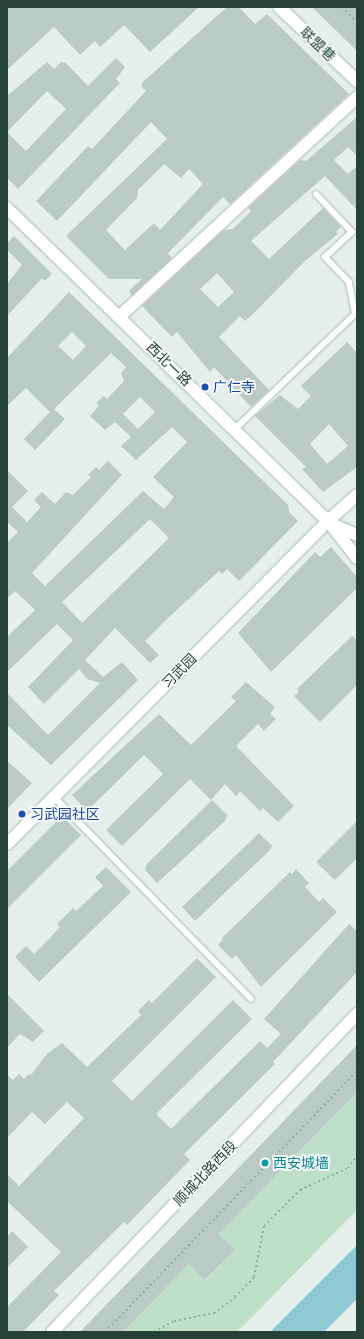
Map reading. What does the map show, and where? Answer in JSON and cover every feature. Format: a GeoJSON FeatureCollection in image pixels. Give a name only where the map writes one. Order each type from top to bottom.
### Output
{"type":"FeatureCollection","features":[{"type":"Feature","properties":{"kind":"street","name":"联盟巷"},"geometry":{"type":"LineString","coordinates":[[280,7],[357,81]]}},
{"type":"Feature","properties":{"kind":"street"},"geometry":{"type":"LineString","coordinates":[[120,316],[357,97]]}},
{"type":"Feature","properties":{"kind":"street","name":"西北一路"},"geometry":{"type":"LineString","coordinates":[[7,208],[236,428],[328,521]]}},
{"type":"Feature","properties":{"kind":"street","name":"习武园"},"geometry":{"type":"LineString","coordinates":[[7,844],[328,521],[357,495]]}},
{"type":"Feature","properties":{"kind":"street"},"geometry":{"type":"LineString","coordinates":[[328,521],[342,531],[357,535]]}},
{"type":"Feature","properties":{"kind":"street"},"geometry":{"type":"LineString","coordinates":[[328,521],[357,558]]}},
{"type":"Feature","properties":{"kind":"street","name":"顺城北路西段"},"geometry":{"type":"LineString","coordinates":[[52,1332],[357,1014]]}},
{"type":"Feature","properties":{"kind":"lane"},"geometry":{"type":"LineString","coordinates":[[236,428],[355,314],[349,282],[325,257],[352,232],[316,194]]}},
{"type":"Feature","properties":{"kind":"lane"},"geometry":{"type":"LineString","coordinates":[[54,797],[252,999]]}},
{"type":"Feature","properties":{"kind":"path"},"geometry":{"type":"LineString","coordinates":[[342,7],[357,22]]}},
{"type":"Feature","properties":{"kind":"path"},"geometry":{"type":"LineString","coordinates":[[105,1332],[357,1071]]}},
{"type":"Feature","properties":{"kind":"path"},"geometry":{"type":"LineString","coordinates":[[154,1332],[174,1321],[214,1313],[235,1297],[254,1277],[264,1226],[300,1190],[348,1168],[357,1156]]}},
{"type":"Feature","properties":{"kind":"green space"},"geometry":{"type":"Polygon","coordinates":[[[357,1092],[357,1210],[237,1332],[123,1332],[189,1264],[206,1280],[235,1250],[219,1234],[357,1092]]]}},
{"type":"Feature","properties":{"kind":"water"},"geometry":{"type":"Polygon","coordinates":[[[357,1245],[357,1299],[324,1332],[270,1332],[357,1245]]]}},
{"type":"Feature","properties":{"kind":"building"},"geometry":{"type":"Polygon","coordinates":[[[7,7],[199,7],[150,52],[124,25],[100,47],[95,41],[80,55],[54,27],[7,70],[7,7]]]}},
{"type":"Feature","properties":{"kind":"building"},"geometry":{"type":"Polygon","coordinates":[[[227,7],[239,7],[255,24],[267,14],[349,94],[230,204],[223,197],[168,253],[172,258],[132,295],[129,291],[142,279],[109,279],[66,236],[167,139],[151,122],[57,221],[36,201],[88,146],[92,149],[146,91],[141,86],[144,81],[227,7]],[[164,164],[138,190],[137,198],[106,230],[125,250],[154,223],[160,230],[203,184],[189,169],[181,178],[164,164]]]}},
{"type":"Feature","properties":{"kind":"building"},"geometry":{"type":"Polygon","coordinates":[[[312,7],[357,7],[357,51],[312,7]]]}},
{"type":"Feature","properties":{"kind":"building"},"geometry":{"type":"Polygon","coordinates":[[[116,58],[125,67],[116,79],[120,83],[18,189],[7,178],[7,96],[47,62],[54,69],[61,62],[66,63],[88,86],[116,58]],[[47,91],[7,132],[26,151],[66,109],[47,91]]]}},
{"type":"Feature","properties":{"kind":"building"},"geometry":{"type":"Polygon","coordinates":[[[357,117],[357,156],[348,147],[334,160],[348,174],[357,166],[357,210],[325,176],[251,241],[269,259],[323,208],[341,227],[336,232],[338,234],[306,260],[253,314],[245,321],[240,316],[219,337],[269,390],[251,407],[214,367],[210,372],[177,332],[172,337],[142,306],[224,230],[233,229],[251,211],[248,208],[300,160],[306,161],[357,117]],[[217,273],[200,289],[218,307],[234,292],[217,273]]]}},
{"type":"Feature","properties":{"kind":"building"},"geometry":{"type":"Polygon","coordinates":[[[14,236],[52,274],[45,281],[42,278],[7,316],[7,284],[22,265],[7,250],[7,243],[14,236]]]}},
{"type":"Feature","properties":{"kind":"building"},"geometry":{"type":"Polygon","coordinates":[[[69,292],[288,505],[289,512],[298,521],[239,581],[227,569],[222,574],[219,571],[167,619],[145,641],[159,655],[150,663],[115,628],[85,660],[103,677],[122,662],[138,680],[51,765],[7,725],[7,693],[48,735],[100,683],[87,679],[79,669],[44,704],[28,687],[73,640],[57,624],[7,672],[7,637],[35,610],[15,591],[7,599],[7,543],[18,532],[7,522],[7,470],[28,491],[12,507],[27,522],[41,507],[34,500],[42,492],[55,504],[66,492],[73,495],[91,477],[88,475],[96,467],[99,470],[108,461],[122,475],[32,573],[45,586],[143,491],[164,509],[174,497],[153,477],[187,442],[172,427],[136,460],[121,446],[131,437],[115,422],[105,430],[90,416],[99,406],[96,403],[104,396],[107,399],[124,381],[121,373],[126,367],[111,353],[54,409],[65,419],[35,450],[24,439],[50,412],[26,388],[7,406],[7,358],[69,292]],[[72,332],[58,346],[73,360],[86,346],[72,332]],[[140,397],[123,414],[138,429],[155,412],[140,397]],[[150,519],[62,602],[82,623],[169,538],[150,519]]]}},
{"type":"Feature","properties":{"kind":"building"},"geometry":{"type":"Polygon","coordinates":[[[347,342],[357,353],[357,467],[323,492],[302,469],[306,467],[255,416],[280,395],[298,409],[311,396],[301,386],[347,342]],[[329,424],[310,444],[327,464],[348,446],[329,424]]]}},
{"type":"Feature","properties":{"kind":"building"},"geometry":{"type":"Polygon","coordinates":[[[331,547],[357,577],[357,588],[271,672],[238,633],[315,552],[320,557],[331,547]]]}},
{"type":"Feature","properties":{"kind":"building"},"geometry":{"type":"Polygon","coordinates":[[[352,636],[357,640],[357,685],[320,722],[294,696],[299,692],[297,689],[352,636]]]}},
{"type":"Feature","properties":{"kind":"building"},"geometry":{"type":"Polygon","coordinates":[[[246,682],[275,707],[270,714],[276,719],[264,731],[258,724],[236,746],[294,806],[278,822],[263,808],[260,811],[240,791],[236,796],[225,784],[211,800],[190,779],[122,846],[106,830],[163,774],[144,755],[87,811],[72,795],[159,714],[191,745],[236,701],[231,697],[246,682]]]}},
{"type":"Feature","properties":{"kind":"building"},"geometry":{"type":"Polygon","coordinates":[[[7,761],[32,783],[7,809],[7,761]]]}},
{"type":"Feature","properties":{"kind":"building"},"geometry":{"type":"Polygon","coordinates":[[[212,800],[227,815],[225,821],[157,883],[145,870],[147,864],[212,800]]]}},
{"type":"Feature","properties":{"kind":"building"},"geometry":{"type":"Polygon","coordinates":[[[62,816],[81,835],[7,909],[7,871],[62,816]]]}},
{"type":"Feature","properties":{"kind":"building"},"geometry":{"type":"Polygon","coordinates":[[[357,821],[357,858],[335,880],[316,862],[357,821]]]}},
{"type":"Feature","properties":{"kind":"building"},"geometry":{"type":"Polygon","coordinates":[[[259,833],[272,846],[269,851],[195,921],[182,907],[259,833]]]}},
{"type":"Feature","properties":{"kind":"building"},"geometry":{"type":"Polygon","coordinates":[[[106,867],[131,892],[39,982],[15,957],[26,946],[34,954],[60,927],[57,924],[73,908],[76,911],[103,886],[95,877],[106,867]]]}},
{"type":"Feature","properties":{"kind":"building"},"geometry":{"type":"Polygon","coordinates":[[[296,869],[309,883],[305,887],[319,902],[323,898],[337,912],[261,987],[236,955],[232,959],[218,945],[223,940],[221,939],[290,872],[292,874],[296,869]]]}},
{"type":"Feature","properties":{"kind":"building"},"geometry":{"type":"Polygon","coordinates":[[[349,924],[357,931],[357,972],[273,1062],[275,1064],[184,1154],[190,1160],[127,1225],[124,1222],[54,1291],[59,1295],[23,1332],[7,1332],[7,1307],[61,1252],[7,1201],[7,1174],[19,1186],[84,1118],[67,1102],[45,1124],[32,1112],[7,1138],[7,1075],[13,1080],[19,1074],[24,1079],[29,1074],[31,1075],[47,1054],[62,1043],[87,1067],[141,1015],[138,1011],[149,1000],[152,1003],[197,958],[216,977],[112,1081],[132,1101],[233,1000],[252,1019],[156,1114],[171,1129],[260,1041],[267,1048],[281,1034],[264,1019],[349,924]]]}},
{"type":"Feature","properties":{"kind":"building"},"geometry":{"type":"Polygon","coordinates":[[[7,994],[44,1031],[33,1042],[20,1034],[7,1048],[7,994]]]}},
{"type":"Feature","properties":{"kind":"building","name":"西安城墙"},"geometry":{"type":"Polygon","coordinates":[[[357,1045],[357,1092],[219,1234],[235,1250],[205,1280],[189,1264],[123,1332],[80,1332],[357,1045]]]}},
{"type":"Feature","properties":{"kind":"building"},"geometry":{"type":"Polygon","coordinates":[[[12,1231],[28,1247],[7,1268],[7,1237],[12,1231]]]}},
{"type":"Feature","properties":{"kind":"place","name":"广仁寺"},"geometry":{"type":"Point","coordinates":[205,387]}},
{"type":"Feature","properties":{"kind":"place","name":"习武园社区"},"geometry":{"type":"Point","coordinates":[22,814]}},
{"type":"Feature","properties":{"kind":"place","name":"西安城墙"},"geometry":{"type":"Point","coordinates":[265,1163]}}]}
